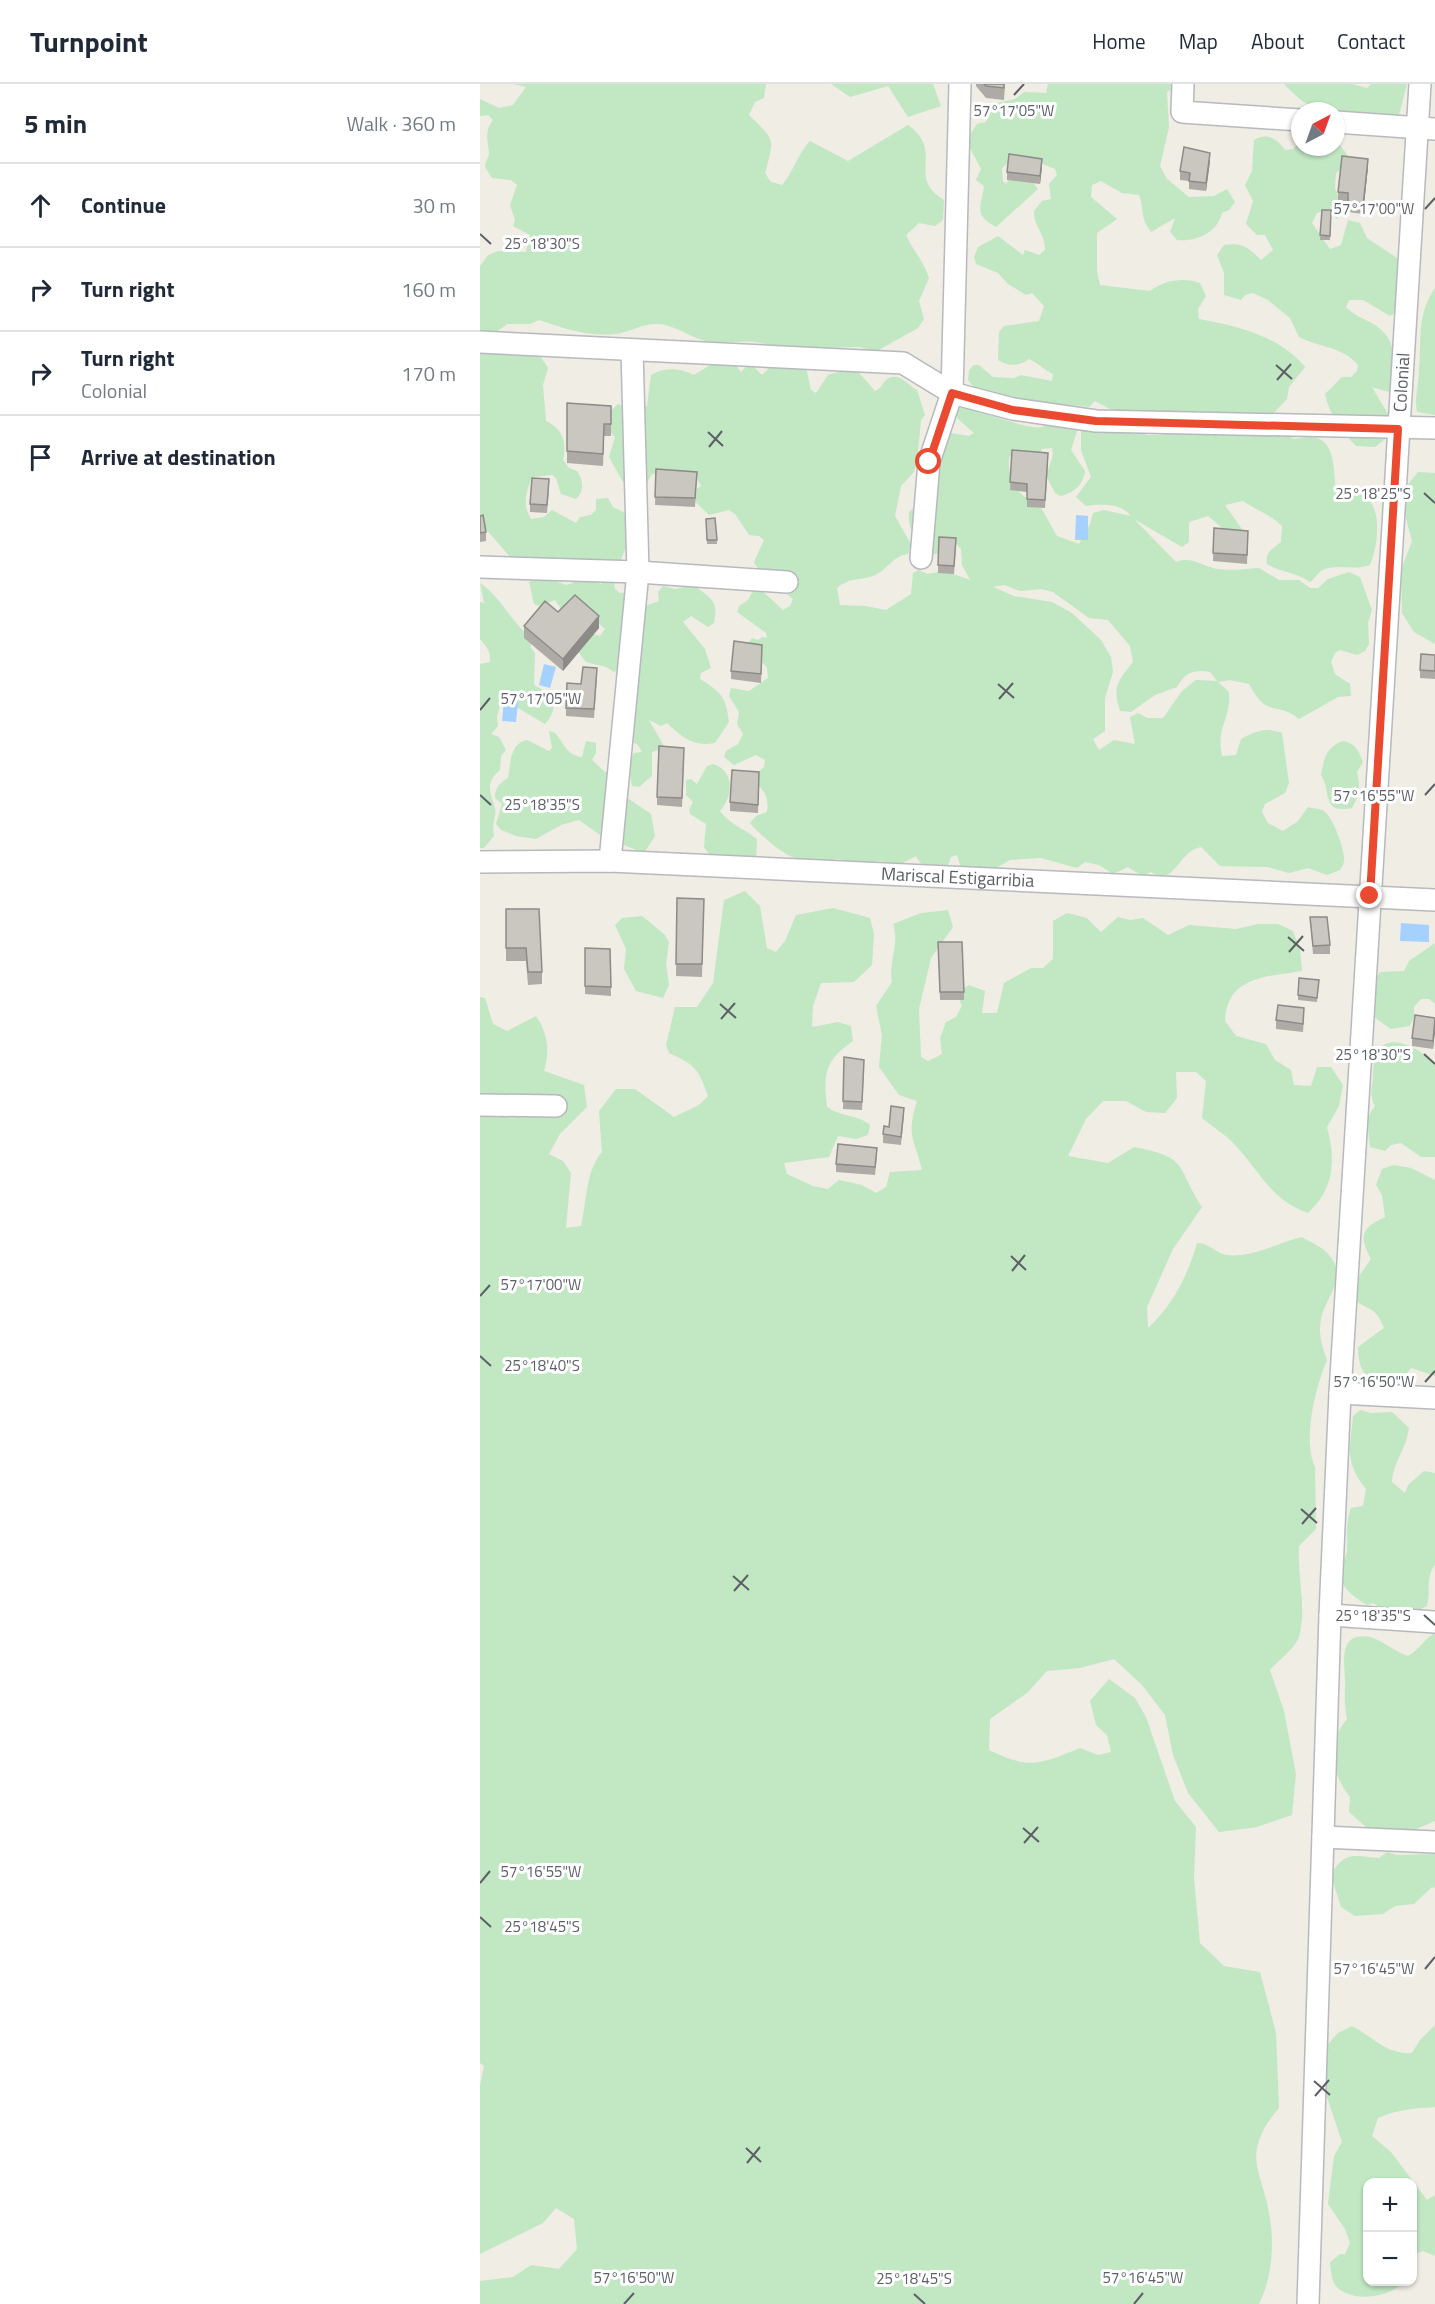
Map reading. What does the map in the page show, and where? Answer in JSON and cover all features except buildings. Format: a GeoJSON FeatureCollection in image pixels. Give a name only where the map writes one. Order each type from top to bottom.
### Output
{"type":"FeatureCollection","features":[{"type":"Feature","properties":{"kind":"street"},"geometry":{"type":"LineString","coordinates":[[921,558],[929,462],[952,393],[960,84]]}},
{"type":"Feature","properties":{"kind":"street"},"geometry":{"type":"LineString","coordinates":[[1183,84],[1182,112],[1291,119]]}},
{"type":"Feature","properties":{"kind":"street","name":"Colonial"},"geometry":{"type":"LineString","coordinates":[[1308,2304],[1330,1615],[1340,1393],[1398,429],[1426,129],[1420,84]]}},
{"type":"Feature","properties":{"kind":"street"},"geometry":{"type":"LineString","coordinates":[[1345,123],[1426,129]]}},
{"type":"Feature","properties":{"kind":"street"},"geometry":{"type":"LineString","coordinates":[[480,342],[903,363],[952,393],[1013,410],[1096,421],[1435,428]]}},
{"type":"Feature","properties":{"kind":"street"},"geometry":{"type":"LineString","coordinates":[[610,861],[638,572],[632,350]]}},
{"type":"Feature","properties":{"kind":"street"},"geometry":{"type":"LineString","coordinates":[[480,567],[638,572],[788,582]]}},
{"type":"Feature","properties":{"kind":"street","name":"Mariscal Estigarribia"},"geometry":{"type":"LineString","coordinates":[[480,862],[610,861],[1435,900]]}},
{"type":"Feature","properties":{"kind":"street"},"geometry":{"type":"LineString","coordinates":[[480,1104],[556,1106]]}},
{"type":"Feature","properties":{"kind":"street"},"geometry":{"type":"LineString","coordinates":[[1340,1393],[1435,1398]]}},
{"type":"Feature","properties":{"kind":"street"},"geometry":{"type":"LineString","coordinates":[[1330,1615],[1435,1622]]}},
{"type":"Feature","properties":{"kind":"street"},"geometry":{"type":"LineString","coordinates":[[1323,1837],[1435,1842]]}},
{"type":"Feature","properties":{"kind":"green space"},"geometry":{"type":"Polygon","coordinates":[[[514,84],[766,84],[764,98],[755,102],[749,115],[764,130],[770,140],[771,146],[765,173],[771,182],[782,185],[810,141],[848,161],[908,125],[919,135],[926,155],[927,182],[933,191],[944,200],[943,220],[935,226],[919,223],[906,235],[929,278],[919,301],[924,319],[918,328],[875,352],[860,347],[818,348],[806,367],[811,390],[816,393],[828,375],[854,367],[875,391],[891,377],[899,377],[917,390],[925,415],[921,420],[917,462],[914,472],[901,486],[895,516],[911,544],[908,554],[902,555],[873,576],[850,581],[837,588],[840,605],[886,610],[911,594],[913,573],[919,570],[927,574],[945,571],[970,580],[962,565],[961,549],[953,541],[944,551],[932,555],[914,536],[909,519],[909,512],[921,501],[938,437],[951,433],[969,436],[974,433],[958,419],[954,407],[1026,426],[1044,427],[1050,421],[1073,425],[1077,431],[1071,450],[1085,471],[1080,484],[1074,490],[1061,496],[1055,493],[1046,476],[1053,455],[1052,448],[1042,449],[1038,456],[1014,453],[1009,457],[1009,466],[1015,487],[1025,497],[1039,504],[1057,536],[1079,544],[1093,513],[1104,510],[1131,516],[1116,507],[1086,506],[1076,497],[1091,477],[1081,450],[1081,428],[1144,429],[1146,435],[1158,435],[1268,422],[1294,439],[1309,437],[1325,442],[1334,465],[1336,490],[1342,494],[1345,487],[1358,490],[1373,506],[1377,529],[1374,554],[1370,565],[1325,569],[1310,582],[1300,576],[1272,567],[1267,564],[1267,556],[1281,542],[1282,526],[1243,501],[1225,505],[1246,535],[1230,540],[1220,526],[1208,516],[1189,522],[1189,542],[1182,547],[1134,519],[1176,562],[1187,560],[1222,570],[1259,568],[1279,580],[1299,580],[1310,588],[1318,588],[1328,579],[1349,572],[1360,577],[1372,610],[1368,623],[1369,644],[1365,651],[1357,655],[1340,650],[1335,653],[1331,662],[1335,674],[1350,684],[1351,696],[1338,697],[1299,719],[1261,702],[1249,684],[1230,680],[1218,682],[1229,692],[1228,710],[1221,737],[1222,756],[1236,755],[1241,739],[1251,734],[1266,730],[1282,733],[1289,783],[1285,793],[1265,804],[1262,812],[1268,823],[1283,831],[1298,821],[1308,807],[1320,809],[1326,813],[1338,833],[1343,850],[1344,862],[1340,870],[1327,875],[1308,868],[1289,873],[1267,867],[1220,866],[1201,847],[1189,853],[1173,871],[1162,878],[1151,872],[1142,876],[1128,867],[1113,874],[1099,865],[1085,862],[1077,868],[1041,858],[1010,860],[991,871],[970,867],[961,868],[957,855],[951,857],[948,865],[940,867],[932,865],[928,869],[923,867],[916,856],[901,864],[878,861],[860,864],[839,859],[829,860],[823,865],[790,856],[759,832],[750,823],[756,816],[767,812],[766,796],[756,784],[756,774],[764,767],[765,760],[756,755],[734,765],[724,757],[726,751],[738,744],[743,734],[737,724],[739,712],[729,696],[731,688],[749,691],[768,678],[767,667],[758,659],[749,642],[752,638],[758,640],[762,637],[767,638],[766,633],[737,612],[739,606],[748,600],[755,587],[783,610],[790,606],[793,599],[760,572],[754,562],[764,540],[759,536],[749,535],[735,514],[729,510],[709,515],[691,498],[691,493],[701,486],[695,475],[652,474],[646,485],[630,485],[623,482],[609,457],[615,437],[608,430],[608,413],[618,404],[628,408],[647,406],[651,375],[662,371],[678,370],[694,375],[712,364],[735,364],[741,372],[746,367],[754,367],[762,375],[772,365],[780,369],[791,363],[770,346],[760,343],[706,341],[661,324],[650,324],[605,335],[576,331],[539,320],[530,324],[507,324],[490,337],[480,334],[480,266],[488,255],[498,251],[526,252],[530,235],[513,226],[515,220],[510,205],[517,185],[511,180],[492,178],[485,167],[489,153],[488,132],[493,120],[488,115],[480,116],[480,99],[499,108],[513,105],[526,87],[514,84]],[[1004,585],[993,587],[1014,596],[1052,602],[1072,613],[1101,640],[1111,657],[1113,672],[1105,698],[1105,731],[1093,739],[1099,750],[1114,740],[1135,744],[1130,717],[1138,713],[1147,718],[1163,718],[1182,691],[1196,680],[1217,681],[1210,672],[1190,673],[1177,687],[1155,695],[1131,712],[1120,711],[1117,690],[1120,679],[1133,662],[1130,646],[1108,620],[1089,618],[1053,592],[1041,589],[1020,591],[1004,585]]]}},
{"type":"Feature","properties":{"kind":"green space"},"geometry":{"type":"Polygon","coordinates":[[[831,84],[933,84],[941,106],[908,117],[888,86],[850,97],[831,84]]]}},
{"type":"Feature","properties":{"kind":"green space"},"geometry":{"type":"Polygon","coordinates":[[[1048,84],[1180,84],[1167,92],[1169,127],[1160,166],[1167,179],[1189,197],[1214,196],[1227,189],[1235,202],[1229,210],[1222,213],[1216,226],[1205,235],[1177,240],[1170,232],[1175,218],[1151,232],[1144,217],[1139,195],[1122,193],[1101,181],[1092,185],[1091,197],[1117,219],[1097,233],[1097,271],[1100,285],[1150,291],[1162,284],[1174,281],[1187,280],[1200,283],[1206,296],[1198,309],[1199,319],[1257,334],[1295,356],[1305,367],[1289,387],[1287,399],[1270,417],[1260,414],[1202,418],[1182,412],[1149,415],[1110,409],[1095,401],[1089,407],[1072,405],[1064,410],[1038,401],[1030,407],[977,391],[968,380],[969,370],[974,365],[979,365],[993,377],[1014,378],[1021,375],[1052,381],[1053,374],[1029,359],[1014,365],[998,360],[999,332],[1004,326],[1039,321],[1044,306],[1032,293],[1026,295],[1008,284],[998,273],[976,264],[974,257],[978,247],[998,236],[1023,255],[1025,250],[1039,255],[1045,250],[1034,211],[1042,201],[1051,199],[1049,184],[1057,175],[1055,169],[1038,162],[1012,159],[1002,168],[1003,181],[1006,184],[1011,177],[1030,179],[1038,189],[996,227],[981,214],[980,205],[984,186],[976,180],[981,169],[968,144],[969,136],[977,124],[986,122],[987,110],[992,104],[1015,99],[1024,92],[1046,93],[1048,84]]]}},
{"type":"Feature","properties":{"kind":"green space"},"geometry":{"type":"Polygon","coordinates":[[[1284,84],[1352,84],[1367,88],[1371,84],[1407,84],[1399,115],[1390,117],[1379,118],[1345,113],[1345,102],[1304,102],[1284,84]]]}},
{"type":"Feature","properties":{"kind":"green space"},"geometry":{"type":"Polygon","coordinates":[[[1263,137],[1271,138],[1285,150],[1291,149],[1291,156],[1345,156],[1345,152],[1351,160],[1336,173],[1335,188],[1342,208],[1337,219],[1328,210],[1317,213],[1312,223],[1330,249],[1341,245],[1348,220],[1360,223],[1367,238],[1400,260],[1399,311],[1390,316],[1363,300],[1349,300],[1346,307],[1380,328],[1393,350],[1392,388],[1389,392],[1372,387],[1391,422],[1389,436],[1375,447],[1356,446],[1351,441],[1333,416],[1325,394],[1342,377],[1351,377],[1357,371],[1358,365],[1345,354],[1299,337],[1290,318],[1268,300],[1253,293],[1245,295],[1241,300],[1224,295],[1224,273],[1217,255],[1224,245],[1236,244],[1245,247],[1261,260],[1273,250],[1265,235],[1257,235],[1246,224],[1253,201],[1245,185],[1252,171],[1254,140],[1263,137]]]}},
{"type":"Feature","properties":{"kind":"green space"},"geometry":{"type":"Polygon","coordinates":[[[1435,288],[1435,415],[1417,412],[1416,401],[1422,318],[1435,288]]]}},
{"type":"Feature","properties":{"kind":"green space"},"geometry":{"type":"Polygon","coordinates":[[[480,350],[504,354],[537,351],[548,368],[543,385],[546,421],[560,432],[564,442],[563,460],[569,468],[579,474],[582,489],[576,499],[561,494],[556,478],[552,475],[532,477],[526,498],[528,513],[531,519],[544,517],[552,510],[576,523],[580,517],[591,515],[596,510],[596,499],[608,498],[613,507],[627,514],[628,542],[618,567],[512,559],[484,527],[480,530],[480,350]]]}},
{"type":"Feature","properties":{"kind":"green space"},"geometry":{"type":"Polygon","coordinates":[[[1418,472],[1435,473],[1435,644],[1414,632],[1402,613],[1401,570],[1412,541],[1403,507],[1405,488],[1418,472]]]}},
{"type":"Feature","properties":{"kind":"green space"},"geometry":{"type":"Polygon","coordinates":[[[571,577],[587,578],[601,584],[603,581],[614,582],[615,589],[620,593],[630,592],[645,606],[659,601],[658,592],[663,586],[675,589],[694,585],[714,604],[714,623],[708,627],[691,616],[683,622],[705,649],[711,668],[701,673],[700,679],[721,696],[729,722],[715,743],[700,744],[688,740],[667,723],[661,726],[649,720],[665,748],[652,752],[652,776],[639,787],[632,786],[630,765],[634,753],[642,752],[638,745],[629,740],[637,685],[621,669],[614,672],[606,667],[586,662],[576,649],[589,633],[600,636],[605,629],[594,619],[563,612],[555,600],[539,606],[534,604],[529,582],[547,579],[566,585],[573,583],[571,577]]]}},
{"type":"Feature","properties":{"kind":"green space"},"geometry":{"type":"Polygon","coordinates":[[[480,583],[494,595],[531,638],[531,648],[535,653],[534,685],[551,695],[553,707],[552,714],[545,724],[513,705],[510,696],[502,697],[497,717],[498,726],[491,734],[499,737],[506,750],[501,756],[500,770],[492,779],[490,787],[495,811],[494,836],[484,848],[480,848],[480,664],[490,662],[490,655],[480,639],[480,602],[484,603],[480,583]]]}},
{"type":"Feature","properties":{"kind":"green space"},"geometry":{"type":"Polygon","coordinates":[[[549,731],[555,733],[569,751],[577,756],[582,757],[586,741],[596,743],[596,753],[592,760],[605,772],[611,771],[626,797],[651,814],[655,836],[644,853],[603,837],[579,820],[561,825],[536,839],[516,836],[501,830],[496,824],[502,804],[495,798],[496,791],[500,784],[508,778],[514,750],[521,742],[527,740],[549,751],[552,748],[549,731]]]}},
{"type":"Feature","properties":{"kind":"green space"},"geometry":{"type":"Polygon","coordinates":[[[1343,741],[1356,748],[1363,762],[1357,772],[1358,795],[1352,808],[1342,809],[1331,805],[1321,775],[1329,750],[1343,741]]]}},
{"type":"Feature","properties":{"kind":"green space"},"geometry":{"type":"Polygon","coordinates":[[[713,764],[725,772],[730,784],[727,799],[720,811],[757,839],[756,863],[736,861],[727,855],[709,854],[704,847],[706,824],[690,814],[689,810],[693,802],[686,795],[686,780],[691,779],[697,784],[707,766],[713,764]]]}},
{"type":"Feature","properties":{"kind":"green space"},"geometry":{"type":"Polygon","coordinates":[[[745,891],[760,906],[767,948],[776,952],[785,941],[796,915],[833,908],[870,918],[874,934],[872,965],[854,982],[821,983],[813,1006],[812,1027],[838,1022],[851,1026],[853,1041],[837,1055],[828,1069],[825,1085],[827,1107],[865,1121],[870,1125],[868,1135],[856,1139],[838,1136],[829,1157],[784,1163],[787,1174],[813,1186],[828,1189],[839,1180],[862,1185],[876,1193],[886,1187],[890,1172],[922,1170],[912,1137],[912,1122],[917,1101],[899,1095],[879,1067],[882,1035],[876,1006],[892,982],[891,967],[895,939],[893,924],[921,913],[948,910],[953,927],[931,958],[919,1009],[921,1057],[928,1061],[942,1054],[940,1038],[946,1022],[956,1017],[962,1006],[957,994],[969,985],[985,991],[982,1013],[997,1013],[1004,983],[1031,968],[1043,968],[1053,959],[1053,921],[1067,913],[1087,918],[1101,932],[1118,917],[1130,920],[1143,918],[1168,935],[1189,925],[1236,929],[1258,924],[1278,924],[1293,931],[1300,949],[1302,971],[1262,978],[1241,987],[1227,1006],[1225,1021],[1236,1036],[1266,1044],[1275,1060],[1291,1070],[1294,1085],[1311,1086],[1317,1067],[1331,1067],[1343,1085],[1339,1106],[1327,1127],[1330,1139],[1331,1174],[1323,1194],[1308,1213],[1282,1199],[1238,1148],[1202,1118],[1206,1081],[1196,1072],[1176,1072],[1177,1098],[1165,1113],[1146,1112],[1126,1101],[1103,1101],[1086,1119],[1068,1156],[1108,1163],[1134,1147],[1164,1155],[1179,1165],[1202,1207],[1173,1249],[1147,1307],[1148,1328],[1165,1310],[1178,1289],[1197,1243],[1204,1244],[1223,1254],[1242,1255],[1302,1237],[1323,1250],[1335,1263],[1336,1280],[1320,1324],[1321,1340],[1327,1360],[1315,1398],[1310,1428],[1311,1455],[1315,1467],[1316,1529],[1299,1546],[1301,1626],[1294,1646],[1270,1670],[1284,1711],[1296,1774],[1292,1815],[1257,1827],[1219,1832],[1188,1793],[1173,1755],[1165,1715],[1142,1685],[1114,1659],[1080,1668],[1047,1671],[1027,1693],[990,1719],[989,1750],[1026,1762],[1045,1761],[1080,1748],[1098,1755],[1111,1752],[1107,1735],[1096,1725],[1090,1701],[1109,1679],[1135,1698],[1146,1717],[1175,1801],[1196,1827],[1194,1878],[1200,1943],[1224,1966],[1260,1972],[1276,2033],[1279,2108],[1263,2131],[1256,2155],[1272,2232],[1270,2269],[1259,2304],[480,2304],[480,2281],[513,2277],[531,2265],[559,2269],[577,2249],[574,2219],[556,2208],[543,2223],[480,2254],[480,2086],[484,2066],[480,2063],[480,997],[485,998],[493,1024],[507,1031],[536,1016],[547,1043],[544,1071],[584,1085],[587,1107],[560,1134],[549,1154],[563,1161],[571,1173],[566,1228],[581,1226],[589,1178],[602,1152],[599,1111],[616,1089],[635,1089],[674,1117],[699,1105],[708,1096],[702,1079],[694,1068],[669,1053],[666,1045],[675,1007],[697,1007],[713,983],[724,900],[745,891]]]}},
{"type":"Feature","properties":{"kind":"green space"},"geometry":{"type":"Polygon","coordinates":[[[642,916],[664,934],[669,942],[666,964],[669,985],[663,998],[636,991],[624,969],[626,949],[615,925],[622,918],[642,916]]]}},
{"type":"Feature","properties":{"kind":"green space"},"geometry":{"type":"Polygon","coordinates":[[[1435,943],[1435,1004],[1429,999],[1421,999],[1414,1007],[1414,1017],[1410,1026],[1391,1029],[1376,1018],[1370,1009],[1371,992],[1377,976],[1380,972],[1404,971],[1409,961],[1435,943]]]}},
{"type":"Feature","properties":{"kind":"green space"},"geometry":{"type":"Polygon","coordinates":[[[1392,1042],[1415,1049],[1435,1064],[1435,1157],[1421,1157],[1401,1143],[1391,1145],[1385,1151],[1370,1147],[1367,1118],[1375,1106],[1371,1092],[1375,1055],[1381,1047],[1392,1042]]]}},
{"type":"Feature","properties":{"kind":"green space"},"geometry":{"type":"Polygon","coordinates":[[[1394,1165],[1411,1168],[1435,1180],[1435,1376],[1411,1368],[1404,1377],[1391,1386],[1370,1378],[1362,1370],[1358,1347],[1384,1328],[1374,1311],[1352,1297],[1355,1282],[1371,1259],[1364,1244],[1364,1233],[1371,1225],[1385,1217],[1382,1195],[1376,1185],[1382,1169],[1394,1165]]]}},
{"type":"Feature","properties":{"kind":"green space"},"geometry":{"type":"Polygon","coordinates":[[[1360,1410],[1371,1413],[1392,1412],[1409,1428],[1392,1482],[1405,1493],[1408,1485],[1424,1471],[1435,1473],[1435,1565],[1430,1574],[1427,1606],[1406,1613],[1386,1610],[1373,1603],[1367,1605],[1352,1595],[1341,1580],[1340,1568],[1347,1553],[1349,1514],[1351,1508],[1363,1506],[1366,1489],[1354,1471],[1350,1454],[1353,1416],[1360,1410]]]}},
{"type":"Feature","properties":{"kind":"green space"},"geometry":{"type":"Polygon","coordinates":[[[1435,1633],[1435,1821],[1409,1832],[1366,1827],[1349,1812],[1350,1797],[1335,1768],[1336,1738],[1347,1719],[1345,1650],[1352,1639],[1359,1636],[1370,1637],[1408,1656],[1435,1633]]]}},
{"type":"Feature","properties":{"kind":"green space"},"geometry":{"type":"Polygon","coordinates":[[[1387,1852],[1397,1855],[1435,1854],[1435,1888],[1432,1887],[1414,1904],[1395,1906],[1383,1914],[1355,1916],[1341,1907],[1331,1875],[1336,1867],[1351,1856],[1379,1858],[1387,1852]]]}},
{"type":"Feature","properties":{"kind":"green space"},"geometry":{"type":"Polygon","coordinates":[[[1435,2025],[1435,2107],[1398,2111],[1378,2118],[1372,2136],[1391,2152],[1410,2178],[1363,2178],[1363,2286],[1400,2286],[1379,2295],[1354,2296],[1336,2286],[1330,2262],[1340,2254],[1345,2254],[1350,2243],[1345,2229],[1328,2204],[1334,2156],[1342,2142],[1323,2085],[1328,2044],[1338,2033],[1352,2026],[1380,2044],[1403,2053],[1412,2053],[1420,2040],[1435,2025]]]}},
{"type":"Feature","properties":{"kind":"green space"},"geometry":{"type":"Polygon","coordinates":[[[1417,2187],[1427,2200],[1435,2195],[1435,2256],[1423,2251],[1417,2253],[1417,2187]]]}},
{"type":"Feature","properties":{"kind":"water"},"geometry":{"type":"Polygon","coordinates":[[[1076,515],[1088,516],[1088,540],[1075,540],[1076,515]]]}},
{"type":"Feature","properties":{"kind":"water"},"geometry":{"type":"Polygon","coordinates":[[[544,664],[556,667],[550,688],[539,685],[544,664]]]}},
{"type":"Feature","properties":{"kind":"water"},"geometry":{"type":"Polygon","coordinates":[[[504,700],[518,701],[516,722],[502,721],[504,700]]]}},
{"type":"Feature","properties":{"kind":"water"},"geometry":{"type":"Polygon","coordinates":[[[1401,923],[1429,925],[1429,942],[1400,941],[1401,923]]]}},
{"type":"Feature","properties":{"kind":"route"},"geometry":{"type":"LineString","coordinates":[[929,462],[952,393],[1013,410],[1096,421],[1398,429],[1370,896]]}}]}
